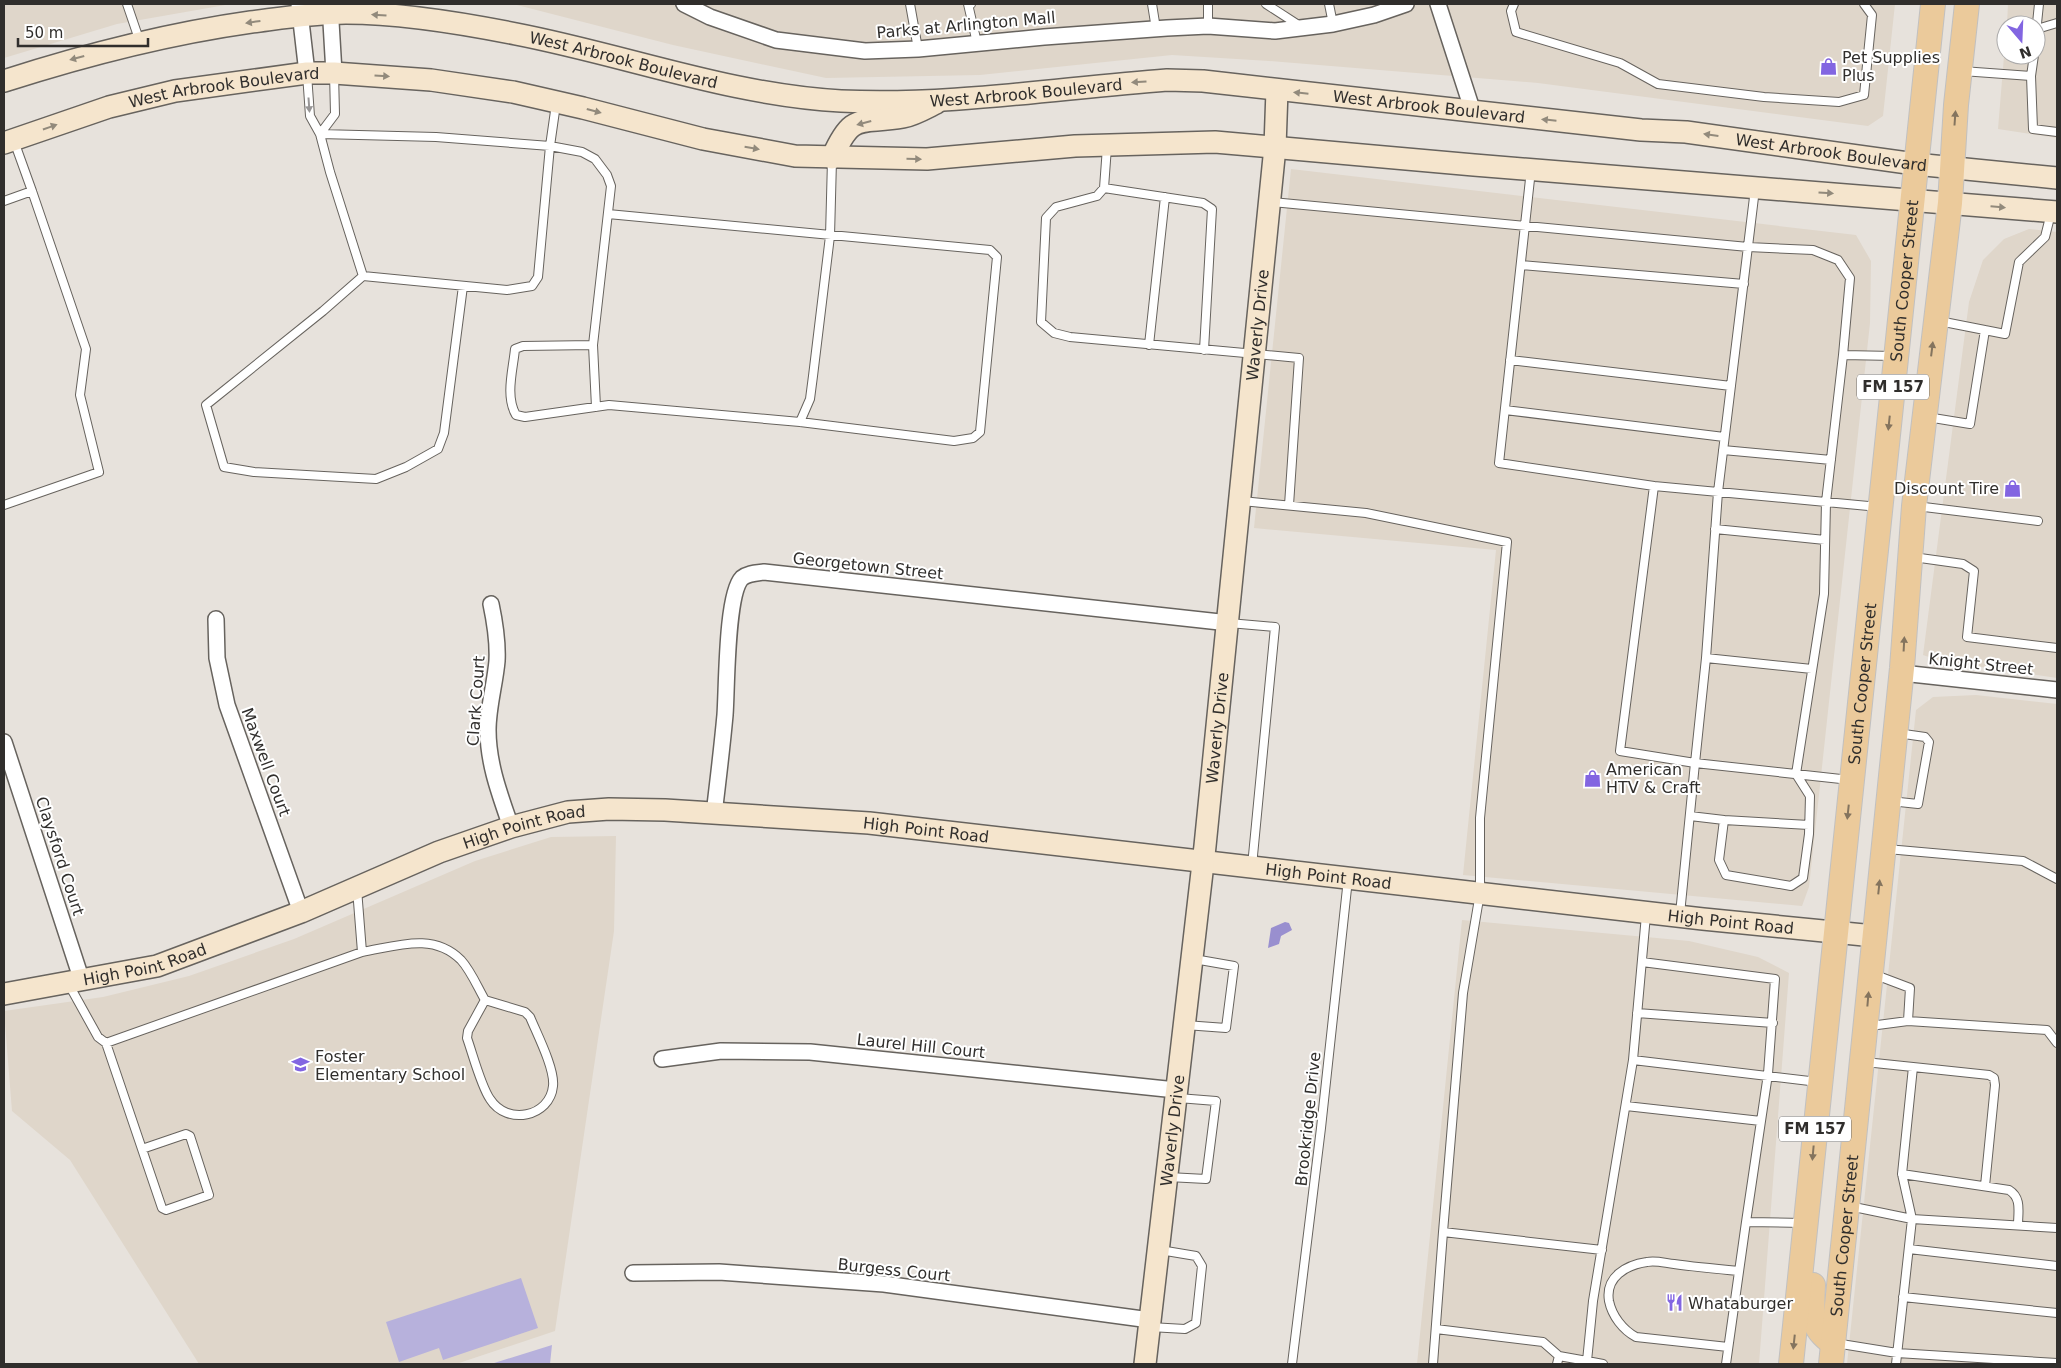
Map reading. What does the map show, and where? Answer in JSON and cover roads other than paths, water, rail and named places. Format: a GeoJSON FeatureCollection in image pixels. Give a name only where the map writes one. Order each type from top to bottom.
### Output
{"type":"FeatureCollection","features":[{"type":"Feature","properties":{"kind":"main road","name":"South Cooper Street"},"geometry":{"type":"LineString","coordinates":[[1791,1364],[1933,4]]}},
{"type":"Feature","properties":{"kind":"main road","name":"South Cooper Street"},"geometry":{"type":"LineString","coordinates":[[1832,1354],[1902,673],[1914,506],[1950,202],[1967,4]]}},
{"type":"Feature","properties":{"kind":"main road"},"geometry":{"type":"LineString","coordinates":[[1807,1224],[1815,1235],[1812,1316],[1832,1354]]}},
{"type":"Feature","properties":{"kind":"street","name":"Parks at Arlington Mall"},"geometry":{"type":"LineString","coordinates":[[684,4],[710,17],[776,40],[865,51],[918,49],[1156,28],[1208,26],[1275,31],[1333,24],[1374,15],[1406,4]]}},
{"type":"Feature","properties":{"kind":"street"},"geometry":{"type":"LineString","coordinates":[[1438,4],[1473,112]]}},
{"type":"Feature","properties":{"kind":"street","name":"West Arbrook Boulevard"},"geometry":{"type":"LineString","coordinates":[[4,81],[63,62],[140,42],[300,10],[331,9],[380,14],[517,34],[764,92],[841,100],[943,100],[1167,80],[1203,81],[1641,130],[1686,132],[1915,164],[2057,178]]}},
{"type":"Feature","properties":{"kind":"street"},"geometry":{"type":"LineString","coordinates":[[331,9],[334,73]]}},
{"type":"Feature","properties":{"kind":"street"},"geometry":{"type":"LineString","coordinates":[[300,10],[307,73]]}},
{"type":"Feature","properties":{"kind":"street","name":"West Arbrook Boulevard"},"geometry":{"type":"LineString","coordinates":[[9,141],[109,107],[175,91],[307,73],[334,73],[431,80],[513,92],[703,139],[795,156],[927,159],[1108,145],[1215,142],[1531,170],[1912,201],[1950,202],[2054,212]]}},
{"type":"Feature","properties":{"kind":"street","name":"Waverly Drive"},"geometry":{"type":"LineString","coordinates":[[1145,1364],[1229,623],[1275,147],[1277,90]]}},
{"type":"Feature","properties":{"kind":"street"},"geometry":{"type":"LineString","coordinates":[[832,158],[843,133],[860,121],[905,117],[943,100]]}},
{"type":"Feature","properties":{"kind":"street","name":"Georgetown Street"},"geometry":{"type":"LineString","coordinates":[[714,814],[725,716],[731,616],[735,591],[742,579],[752,573],[773,573],[1229,623]]}},
{"type":"Feature","properties":{"kind":"street","name":"Clark Court"},"geometry":{"type":"LineString","coordinates":[[491,604],[496,627],[497,660],[488,728],[489,750],[493,772],[510,827]]}},
{"type":"Feature","properties":{"kind":"street","name":"Maxwell Court"},"geometry":{"type":"LineString","coordinates":[[216,619],[217,658],[227,705],[301,912]]}},
{"type":"Feature","properties":{"kind":"street","name":"Knight Street"},"geometry":{"type":"LineString","coordinates":[[1902,673],[2057,690]]}},
{"type":"Feature","properties":{"kind":"street","name":"Claysford Court"},"geometry":{"type":"LineString","coordinates":[[4,742],[75,982]]}},
{"type":"Feature","properties":{"kind":"street","name":"High Point Road"},"geometry":{"type":"LineString","coordinates":[[4,994],[157,966],[301,912],[438,852],[510,827],[568,812],[609,809],[665,810],[869,824],[1680,916],[1874,936]]}},
{"type":"Feature","properties":{"kind":"street","name":"Laurel Hill Court"},"geometry":{"type":"LineString","coordinates":[[662,1059],[721,1052],[810,1052],[1176,1094]]}},
{"type":"Feature","properties":{"kind":"street","name":"Burgess Court"},"geometry":{"type":"LineString","coordinates":[[633,1273],[719,1272],[884,1284],[1149,1324]]}},
{"type":"Feature","properties":{"kind":"lane"},"geometry":{"type":"LineString","coordinates":[[127,4],[140,42]]}},
{"type":"Feature","properties":{"kind":"lane"},"geometry":{"type":"LineString","coordinates":[[910,4],[918,49]]}},
{"type":"Feature","properties":{"kind":"lane"},"geometry":{"type":"LineString","coordinates":[[971,4],[968,4],[977,43]]}},
{"type":"Feature","properties":{"kind":"lane"},"geometry":{"type":"LineString","coordinates":[[1152,4],[1156,28]]}},
{"type":"Feature","properties":{"kind":"lane"},"geometry":{"type":"LineString","coordinates":[[1208,4],[1208,26]]}},
{"type":"Feature","properties":{"kind":"lane"},"geometry":{"type":"LineString","coordinates":[[1266,4],[1302,28]]}},
{"type":"Feature","properties":{"kind":"lane"},"geometry":{"type":"LineString","coordinates":[[1329,4],[1333,24]]}},
{"type":"Feature","properties":{"kind":"lane"},"geometry":{"type":"LineString","coordinates":[[1514,4],[1511,11],[1516,32],[1620,63],[1658,84],[1764,97],[1839,102],[1864,95],[1872,15],[1864,4]]}},
{"type":"Feature","properties":{"kind":"lane"},"geometry":{"type":"LineString","coordinates":[[2033,65],[2032,129],[2057,132]]}},
{"type":"Feature","properties":{"kind":"lane"},"geometry":{"type":"LineString","coordinates":[[1960,71],[2031,76]]}},
{"type":"Feature","properties":{"kind":"lane"},"geometry":{"type":"LineString","coordinates":[[307,73],[310,116],[320,134],[363,276]]}},
{"type":"Feature","properties":{"kind":"lane"},"geometry":{"type":"LineString","coordinates":[[320,134],[335,114],[334,73]]}},
{"type":"Feature","properties":{"kind":"lane"},"geometry":{"type":"LineString","coordinates":[[463,286],[444,433],[438,449],[406,467],[376,479],[254,472],[224,467],[206,405],[324,311],[363,276],[507,290],[532,286],[538,277],[556,102]]}},
{"type":"Feature","properties":{"kind":"lane"},"geometry":{"type":"LineString","coordinates":[[320,134],[436,137],[550,146],[582,152],[595,159],[607,175],[611,186],[592,345],[596,407]]}},
{"type":"Feature","properties":{"kind":"lane"},"geometry":{"type":"LineString","coordinates":[[4,505],[99,472],[80,396],[86,349],[32,191],[9,141]]}},
{"type":"Feature","properties":{"kind":"lane"},"geometry":{"type":"LineString","coordinates":[[1108,145],[1104,188],[1097,196],[1056,207],[1046,218],[1040,322],[1054,333],[1070,337],[1299,358],[1289,505]]}},
{"type":"Feature","properties":{"kind":"lane"},"geometry":{"type":"LineString","coordinates":[[800,422],[810,399],[830,236],[832,158]]}},
{"type":"Feature","properties":{"kind":"lane"},"geometry":{"type":"LineString","coordinates":[[1531,170],[1499,463],[1654,486],[1881,507]]}},
{"type":"Feature","properties":{"kind":"lane"},"geometry":{"type":"LineString","coordinates":[[1104,188],[1204,203],[1212,209],[1204,350]]}},
{"type":"Feature","properties":{"kind":"lane"},"geometry":{"type":"LineString","coordinates":[[1680,916],[1706,658],[1718,492],[1755,188]]}},
{"type":"Feature","properties":{"kind":"lane"},"geometry":{"type":"LineString","coordinates":[[4,201],[32,191]]}},
{"type":"Feature","properties":{"kind":"lane"},"geometry":{"type":"LineString","coordinates":[[1150,345],[1165,197]]}},
{"type":"Feature","properties":{"kind":"lane"},"geometry":{"type":"LineString","coordinates":[[1270,202],[1525,224],[1748,247],[1813,250],[1838,260],[1850,278],[1826,502],[1824,594],[1796,774],[1810,796],[1803,878],[1791,886],[1726,875],[1719,860],[1724,820]]}},
{"type":"Feature","properties":{"kind":"lane"},"geometry":{"type":"LineString","coordinates":[[1935,320],[2005,334],[2019,262],[2045,237],[2054,212]]}},
{"type":"Feature","properties":{"kind":"lane"},"geometry":{"type":"LineString","coordinates":[[592,345],[523,346],[515,349],[510,392],[512,408],[516,415],[525,417],[609,405],[800,422],[954,442],[973,438],[980,432],[997,257],[990,250],[971,246],[830,236],[608,214]]}},
{"type":"Feature","properties":{"kind":"lane"},"geometry":{"type":"LineString","coordinates":[[1521,265],[1744,284]]}},
{"type":"Feature","properties":{"kind":"lane"},"geometry":{"type":"LineString","coordinates":[[1924,416],[1970,424],[1985,330]]}},
{"type":"Feature","properties":{"kind":"lane"},"geometry":{"type":"LineString","coordinates":[[1843,355],[1896,356]]}},
{"type":"Feature","properties":{"kind":"lane"},"geometry":{"type":"LineString","coordinates":[[1510,360],[1731,386]]}},
{"type":"Feature","properties":{"kind":"lane"},"geometry":{"type":"LineString","coordinates":[[1505,410],[1724,437]]}},
{"type":"Feature","properties":{"kind":"lane"},"geometry":{"type":"LineString","coordinates":[[1723,450],[1831,460]]}},
{"type":"Feature","properties":{"kind":"lane"},"geometry":{"type":"LineString","coordinates":[[1654,486],[1620,750],[1695,762],[1851,780]]}},
{"type":"Feature","properties":{"kind":"lane"},"geometry":{"type":"LineString","coordinates":[[1241,500],[1366,513],[1507,542],[1480,818],[1480,893],[1463,993],[1432,1364]]}},
{"type":"Feature","properties":{"kind":"lane"},"geometry":{"type":"LineString","coordinates":[[1914,506],[2038,521]]}},
{"type":"Feature","properties":{"kind":"lane"},"geometry":{"type":"LineString","coordinates":[[1715,529],[1825,540]]}},
{"type":"Feature","properties":{"kind":"lane"},"geometry":{"type":"LineString","coordinates":[[1909,557],[1963,564],[1974,571],[1967,637],[2057,648]]}},
{"type":"Feature","properties":{"kind":"lane"},"geometry":{"type":"LineString","coordinates":[[1229,623],[1274,627],[1252,866]]}},
{"type":"Feature","properties":{"kind":"lane"},"geometry":{"type":"LineString","coordinates":[[1706,658],[1812,669]]}},
{"type":"Feature","properties":{"kind":"lane"},"geometry":{"type":"LineString","coordinates":[[1888,801],[1918,804],[1929,742],[1925,737],[1895,733]]}},
{"type":"Feature","properties":{"kind":"lane"},"geometry":{"type":"LineString","coordinates":[[1690,816],[1809,825]]}},
{"type":"Feature","properties":{"kind":"lane"},"geometry":{"type":"LineString","coordinates":[[1883,848],[2023,861],[2057,879]]}},
{"type":"Feature","properties":{"kind":"lane","name":"Brookridge Drive"},"geometry":{"type":"LineString","coordinates":[[1292,1364],[1321,1128],[1348,877]]}},
{"type":"Feature","properties":{"kind":"lane"},"geometry":{"type":"LineString","coordinates":[[357,887],[362,952]]}},
{"type":"Feature","properties":{"kind":"lane"},"geometry":{"type":"LineString","coordinates":[[1587,1361],[1593,1301],[1633,1060],[1647,912]]}},
{"type":"Feature","properties":{"kind":"lane"},"geometry":{"type":"LineString","coordinates":[[106,1043],[362,952],[418,942],[445,947],[462,962],[485,1000],[525,1012],[530,1017],[551,1073],[553,1085],[550,1099],[541,1108],[518,1117],[507,1115],[489,1099],[467,1038],[468,1031],[485,1000]]}},
{"type":"Feature","properties":{"kind":"lane"},"geometry":{"type":"LineString","coordinates":[[1184,1025],[1226,1028],[1234,966],[1192,959]]}},
{"type":"Feature","properties":{"kind":"lane"},"geometry":{"type":"LineString","coordinates":[[1642,962],[1775,979],[1768,1074],[1726,1364]]}},
{"type":"Feature","properties":{"kind":"lane"},"geometry":{"type":"LineString","coordinates":[[1870,973],[1910,988],[1908,1020]]}},
{"type":"Feature","properties":{"kind":"lane"},"geometry":{"type":"LineString","coordinates":[[75,982],[98,1037],[106,1043],[142,1149],[164,1210],[209,1195],[190,1136],[186,1134],[142,1149]]}},
{"type":"Feature","properties":{"kind":"lane"},"geometry":{"type":"LineString","coordinates":[[1637,1013],[1772,1023]]}},
{"type":"Feature","properties":{"kind":"lane"},"geometry":{"type":"LineString","coordinates":[[1865,1027],[1908,1020],[2047,1030],[2057,1043]]}},
{"type":"Feature","properties":{"kind":"lane"},"geometry":{"type":"LineString","coordinates":[[1633,1060],[1768,1074],[1820,1082]]}},
{"type":"Feature","properties":{"kind":"lane"},"geometry":{"type":"LineString","coordinates":[[1861,1061],[1989,1075],[1994,1078],[1985,1186]]}},
{"type":"Feature","properties":{"kind":"lane"},"geometry":{"type":"LineString","coordinates":[[1896,1364],[1912,1219],[1902,1174],[1913,1067]]}},
{"type":"Feature","properties":{"kind":"lane"},"geometry":{"type":"LineString","coordinates":[[1166,1176],[1206,1179],[1216,1101],[1176,1094]]}},
{"type":"Feature","properties":{"kind":"lane"},"geometry":{"type":"LineString","coordinates":[[1626,1106],[1761,1121]]}},
{"type":"Feature","properties":{"kind":"lane"},"geometry":{"type":"LineString","coordinates":[[1902,1174],[2009,1190],[2015,1193],[2019,1202],[2018,1225]]}},
{"type":"Feature","properties":{"kind":"lane"},"geometry":{"type":"LineString","coordinates":[[1846,1206],[1912,1219],[2057,1228]]}},
{"type":"Feature","properties":{"kind":"lane"},"geometry":{"type":"LineString","coordinates":[[1746,1222],[1807,1224]]}},
{"type":"Feature","properties":{"kind":"lane"},"geometry":{"type":"LineString","coordinates":[[1442,1232],[1602,1250]]}},
{"type":"Feature","properties":{"kind":"lane"},"geometry":{"type":"LineString","coordinates":[[1909,1249],[2057,1266]]}},
{"type":"Feature","properties":{"kind":"lane"},"geometry":{"type":"LineString","coordinates":[[1149,1324],[1186,1330],[1196,1323],[1202,1266],[1196,1256],[1158,1250]]}},
{"type":"Feature","properties":{"kind":"lane"},"geometry":{"type":"LineString","coordinates":[[1728,1347],[1636,1337],[1624,1331],[1610,1302],[1609,1289],[1613,1276],[1627,1268],[1648,1261],[1739,1271]]}},
{"type":"Feature","properties":{"kind":"lane"},"geometry":{"type":"LineString","coordinates":[[1903,1297],[2057,1313]]}},
{"type":"Feature","properties":{"kind":"lane"},"geometry":{"type":"LineString","coordinates":[[1436,1330],[1543,1342],[1558,1360],[1587,1361],[1603,1364]]}},
{"type":"Feature","properties":{"kind":"lane"},"geometry":{"type":"LineString","coordinates":[[1832,1354],[1897,1353],[2057,1363]]}},
{"type":"Feature","properties":{"kind":"place","name":"Pet Supplies Plus"},"geometry":{"type":"Point","coordinates":[1828,66]}},
{"type":"Feature","properties":{"kind":"place","name":"Discount Tire"},"geometry":{"type":"Point","coordinates":[2013,488]}},
{"type":"Feature","properties":{"kind":"place","name":"American HTV & Craft"},"geometry":{"type":"Point","coordinates":[1592,778]}},
{"type":"Feature","properties":{"kind":"place","name":"Foster Elementary School"},"geometry":{"type":"Point","coordinates":[301,1065]}},
{"type":"Feature","properties":{"kind":"place","name":"Whataburger"},"geometry":{"type":"Point","coordinates":[1674,1303]}}]}
